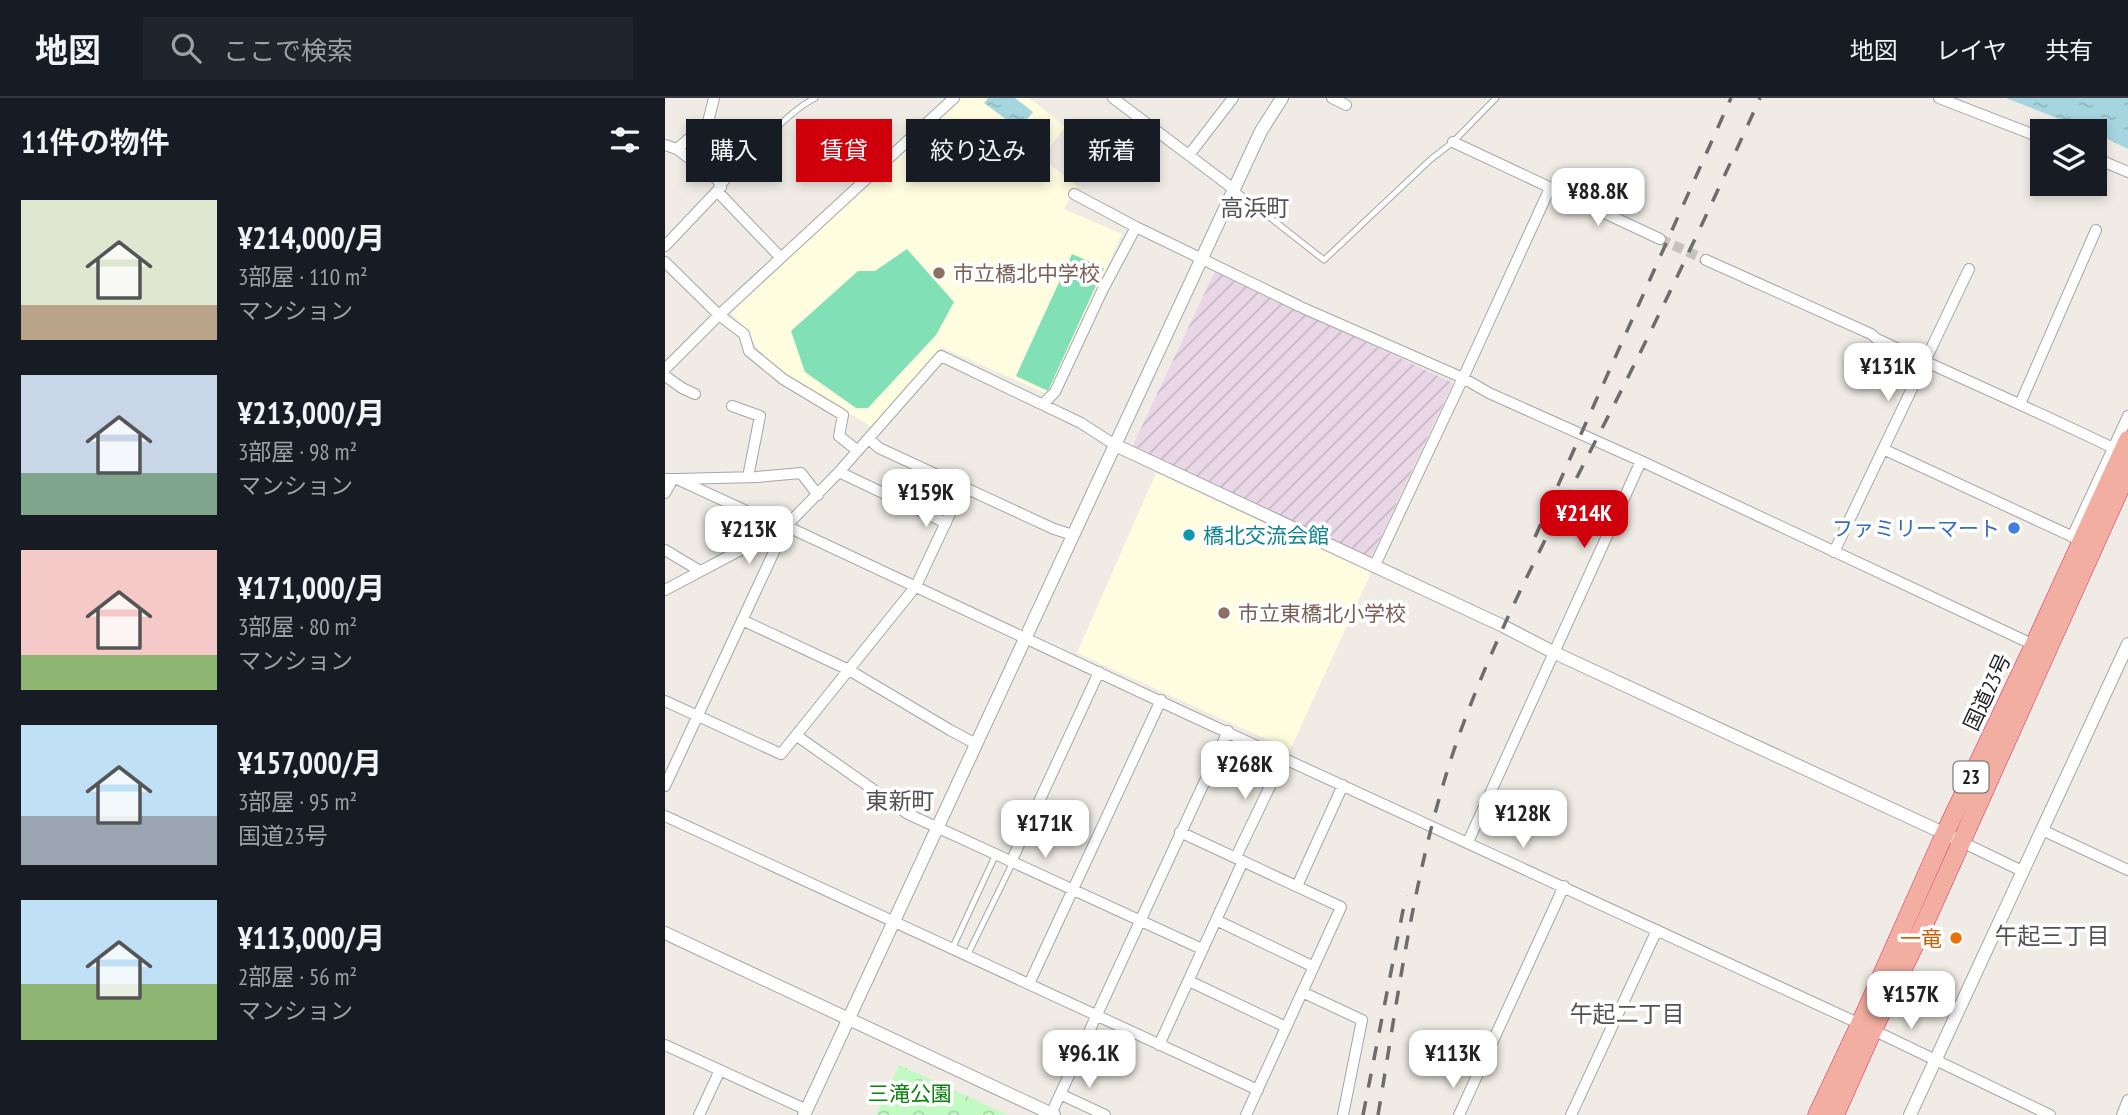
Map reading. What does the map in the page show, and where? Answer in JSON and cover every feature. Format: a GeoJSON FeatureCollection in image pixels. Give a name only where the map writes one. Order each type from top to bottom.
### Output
{"type":"FeatureCollection","features":[{"type":"Feature","properties":{"kind":"highway","name":"国道23号"},"geometry":{"type":"LineString","coordinates":[[1835,1115],[1866,1027],[1945,833],[2034,645],[2077,539],[2120,444]]}},
{"type":"Feature","properties":{"kind":"highway","name":"国道23号"},"geometry":{"type":"LineString","coordinates":[[1817,1115],[1920,934],[2128,471]]}},
{"type":"Feature","properties":{"kind":"street"},"geometry":{"type":"LineString","coordinates":[[677,149],[708,122],[714,98]]}},
{"type":"Feature","properties":{"kind":"street"},"geometry":{"type":"LineString","coordinates":[[1113,98],[1235,190]]}},
{"type":"Feature","properties":{"kind":"street"},"geometry":{"type":"LineString","coordinates":[[1189,155],[1233,98]]}},
{"type":"Feature","properties":{"kind":"street"},"geometry":{"type":"LineString","coordinates":[[665,1045],[806,1113],[1261,131],[1282,98]]}},
{"type":"Feature","properties":{"kind":"street"},"geometry":{"type":"LineString","coordinates":[[1332,98],[1346,105]]}},
{"type":"Feature","properties":{"kind":"street"},"geometry":{"type":"LineString","coordinates":[[1938,98],[2030,133]]}},
{"type":"Feature","properties":{"kind":"street"},"geometry":{"type":"LineString","coordinates":[[665,369],[719,315],[951,99]]}},
{"type":"Feature","properties":{"kind":"street"},"geometry":{"type":"LineString","coordinates":[[1453,142],[1660,239]]}},
{"type":"Feature","properties":{"kind":"street"},"geometry":{"type":"LineString","coordinates":[[665,145],[677,149],[718,180],[719,189],[781,258]]}},
{"type":"Feature","properties":{"kind":"street"},"geometry":{"type":"LineString","coordinates":[[2107,163],[2128,172]]}},
{"type":"Feature","properties":{"kind":"street"},"geometry":{"type":"LineString","coordinates":[[1374,567],[1550,188]]}},
{"type":"Feature","properties":{"kind":"street"},"geometry":{"type":"LineString","coordinates":[[665,246],[719,189]]}},
{"type":"Feature","properties":{"kind":"street"},"geometry":{"type":"LineString","coordinates":[[1074,194],[1301,307],[1641,461],[2034,645]]}},
{"type":"Feature","properties":{"kind":"street"},"geometry":{"type":"LineString","coordinates":[[1043,404],[1055,393],[1102,291],[1136,227]]}},
{"type":"Feature","properties":{"kind":"street"},"geometry":{"type":"LineString","coordinates":[[2020,404],[2096,230]]}},
{"type":"Feature","properties":{"kind":"street"},"geometry":{"type":"LineString","coordinates":[[1706,260],[2020,404],[2120,444],[2128,416]]}},
{"type":"Feature","properties":{"kind":"street"},"geometry":{"type":"LineString","coordinates":[[665,262],[719,315],[744,334],[749,351],[783,379],[843,415],[839,436],[858,451]]}},
{"type":"Feature","properties":{"kind":"street"},"geometry":{"type":"LineString","coordinates":[[1834,552],[1969,268]]}},
{"type":"Feature","properties":{"kind":"street"},"geometry":{"type":"LineString","coordinates":[[665,590],[784,527],[818,495],[941,356],[1081,423],[1115,445],[2022,871]]}},
{"type":"Feature","properties":{"kind":"street"},"geometry":{"type":"LineString","coordinates":[[665,376],[695,394]]}},
{"type":"Feature","properties":{"kind":"street"},"geometry":{"type":"LineString","coordinates":[[732,406],[760,416],[748,477]]}},
{"type":"Feature","properties":{"kind":"street"},"geometry":{"type":"LineString","coordinates":[[869,439],[880,449],[1073,535]]}},
{"type":"Feature","properties":{"kind":"street"},"geometry":{"type":"LineString","coordinates":[[1883,450],[2077,539]]}},
{"type":"Feature","properties":{"kind":"street"},"geometry":{"type":"LineString","coordinates":[[1468,842],[1641,461]]}},
{"type":"Feature","properties":{"kind":"street"},"geometry":{"type":"LineString","coordinates":[[839,472],[946,523]]}},
{"type":"Feature","properties":{"kind":"street"},"geometry":{"type":"LineString","coordinates":[[671,479],[801,473],[818,495]]}},
{"type":"Feature","properties":{"kind":"street"},"geometry":{"type":"LineString","coordinates":[[665,494],[671,479]]}},
{"type":"Feature","properties":{"kind":"street"},"geometry":{"type":"LineString","coordinates":[[671,479],[916,586],[1657,929],[2050,1115]]}},
{"type":"Feature","properties":{"kind":"street"},"geometry":{"type":"LineString","coordinates":[[665,701],[781,754],[916,586],[963,486]]}},
{"type":"Feature","properties":{"kind":"street"},"geometry":{"type":"LineString","coordinates":[[665,786],[784,527]]}},
{"type":"Feature","properties":{"kind":"street"},"geometry":{"type":"LineString","coordinates":[[665,550],[701,571]]}},
{"type":"Feature","properties":{"kind":"street"},"geometry":{"type":"LineString","coordinates":[[741,620],[849,670],[976,744]]}},
{"type":"Feature","properties":{"kind":"street"},"geometry":{"type":"LineString","coordinates":[[1910,1115],[2128,644]]}},
{"type":"Feature","properties":{"kind":"street"},"geometry":{"type":"LineString","coordinates":[[1012,862],[1099,672]]}},
{"type":"Feature","properties":{"kind":"street"},"geometry":{"type":"LineString","coordinates":[[1029,984],[1161,701]]}},
{"type":"Feature","properties":{"kind":"street"},"geometry":{"type":"LineString","coordinates":[[665,933],[1053,1114],[1228,731]]}},
{"type":"Feature","properties":{"kind":"street"},"geometry":{"type":"LineString","coordinates":[[797,736],[908,814],[1202,949]]}},
{"type":"Feature","properties":{"kind":"street"},"geometry":{"type":"LineString","coordinates":[[1159,1045],[1216,920],[1239,859],[1284,757]]}},
{"type":"Feature","properties":{"kind":"street"},"geometry":{"type":"LineString","coordinates":[[1297,886],[1343,785]]}},
{"type":"Feature","properties":{"kind":"street"},"geometry":{"type":"LineString","coordinates":[[665,816],[1258,1090]]}},
{"type":"Feature","properties":{"kind":"street"},"geometry":{"type":"LineString","coordinates":[[2042,830],[2128,870]]}},
{"type":"Feature","properties":{"kind":"street"},"geometry":{"type":"LineString","coordinates":[[1180,832],[1341,906],[1246,1115]]}},
{"type":"Feature","properties":{"kind":"street"},"geometry":{"type":"LineString","coordinates":[[1459,1115],[1564,886]]}},
{"type":"Feature","properties":{"kind":"street"},"geometry":{"type":"LineString","coordinates":[[1216,920],[1314,967]]}},
{"type":"Feature","properties":{"kind":"street"},"geometry":{"type":"LineString","coordinates":[[1571,1115],[1657,929]]}},
{"type":"Feature","properties":{"kind":"street"},"geometry":{"type":"LineString","coordinates":[[1189,981],[1286,1027]]}},
{"type":"Feature","properties":{"kind":"street"},"geometry":{"type":"LineString","coordinates":[[1303,992],[1362,1020],[1343,1115]]}},
{"type":"Feature","properties":{"kind":"street"},"geometry":{"type":"LineString","coordinates":[[699,1115],[720,1070]]}},
{"type":"Feature","properties":{"kind":"street"},"geometry":{"type":"LineString","coordinates":[[1060,1094],[1105,1115]]}},
{"type":"Feature","properties":{"kind":"street"},"geometry":{"type":"LineString","coordinates":[[2122,1115],[2128,1100]]}},
{"type":"Feature","properties":{"kind":"lane"},"geometry":{"type":"LineString","coordinates":[[719,189],[770,135],[815,98]]}},
{"type":"Feature","properties":{"kind":"lane"},"geometry":{"type":"LineString","coordinates":[[1235,190],[1324,260],[1430,160],[1453,142],[1496,98]]}},
{"type":"Feature","properties":{"kind":"lane"},"geometry":{"type":"LineString","coordinates":[[952,948],[996,854]]}},
{"type":"Feature","properties":{"kind":"lane"},"geometry":{"type":"LineString","coordinates":[[967,956],[1012,862]]}},
{"type":"Feature","properties":{"kind":"shaded area","name":"市立橋北中学校"},"geometry":{"type":"Polygon","coordinates":[[[960,98],[1029,98],[1064,125],[1064,129],[1050,146],[1050,119],[938,119],[960,98]]]}},
{"type":"Feature","properties":{"kind":"shaded area","name":"市立橋北中学校"},"geometry":{"type":"Polygon","coordinates":[[[906,149],[906,182],[1050,182],[1050,164],[1064,176],[1064,182],[1072,182],[1077,186],[1064,209],[1122,234],[1051,390],[1045,393],[941,347],[874,428],[789,378],[757,348],[748,331],[731,313],[871,182],[892,182],[892,162],[906,149]]]}},
{"type":"Feature","properties":{"kind":"shaded area"},"geometry":{"type":"Polygon","coordinates":[[[1215,271],[1453,383],[1371,558],[1132,447],[1215,271]]]}},
{"type":"Feature","properties":{"kind":"shaded area","name":"市立東橋北小学校"},"geometry":{"type":"Polygon","coordinates":[[[1156,473],[1371,573],[1290,750],[1077,653],[1156,473]]]}},
{"type":"Feature","properties":{"kind":"green space"},"geometry":{"type":"Polygon","coordinates":[[[907,249],[954,302],[936,335],[868,408],[856,408],[805,372],[791,331],[858,271],[875,271],[907,249]]]}},
{"type":"Feature","properties":{"kind":"green space"},"geometry":{"type":"Polygon","coordinates":[[[1072,254],[1104,268],[1048,391],[1016,376],[1072,254]]]}},
{"type":"Feature","properties":{"kind":"green space","name":"三滝公園"},"geometry":{"type":"Polygon","coordinates":[[[899,1065],[1008,1115],[876,1115],[899,1065]]]}},
{"type":"Feature","properties":{"kind":"water"},"geometry":{"type":"Polygon","coordinates":[[[988,98],[1015,98],[1033,112],[1027,119],[1006,119],[984,103],[988,98]]]}},
{"type":"Feature","properties":{"kind":"water"},"geometry":{"type":"Polygon","coordinates":[[[2006,98],[2128,98],[2128,149],[2107,139],[2107,119],[2059,119],[2006,98]]]}},
{"type":"Feature","properties":{"kind":"tunnel"},"geometry":{"type":"LineString","coordinates":[[1660,239],[1706,260]]}},
{"type":"Feature","properties":{"kind":"railway"},"geometry":{"type":"LineString","coordinates":[[1535,537],[1731,98]]}},
{"type":"Feature","properties":{"kind":"railway"},"geometry":{"type":"LineString","coordinates":[[1378,1115],[1419,881],[1429,835],[1456,744],[1486,666],[1521,590],[1660,313],[1760,98]]}},
{"type":"Feature","properties":{"kind":"railway"},"geometry":{"type":"LineString","coordinates":[[1363,1115],[1406,895]]}},
{"type":"Feature","properties":{"kind":"place","name":"市立橋北中学校"},"geometry":{"type":"Point","coordinates":[939,273]}},
{"type":"Feature","properties":{"kind":"place","name":"ファミリーマート"},"geometry":{"type":"Point","coordinates":[2014,528]}},
{"type":"Feature","properties":{"kind":"place","name":"橋北交流会館"},"geometry":{"type":"Point","coordinates":[1189,535]}},
{"type":"Feature","properties":{"kind":"place","name":"市立東橋北小学校"},"geometry":{"type":"Point","coordinates":[1224,613]}},
{"type":"Feature","properties":{"kind":"place","name":"一竜"},"geometry":{"type":"Point","coordinates":[1956,938]}},
{"type":"Feature","properties":{"kind":"district","name":"高浜町"},"geometry":{"type":"Point","coordinates":[1255,207]}},
{"type":"Feature","properties":{"kind":"district","name":"東新町"},"geometry":{"type":"Point","coordinates":[900,800]}},
{"type":"Feature","properties":{"kind":"district","name":"午起三丁目"},"geometry":{"type":"Point","coordinates":[2052,935]}},
{"type":"Feature","properties":{"kind":"district","name":"午起二丁目"},"geometry":{"type":"Point","coordinates":[1627,1013]}}]}
